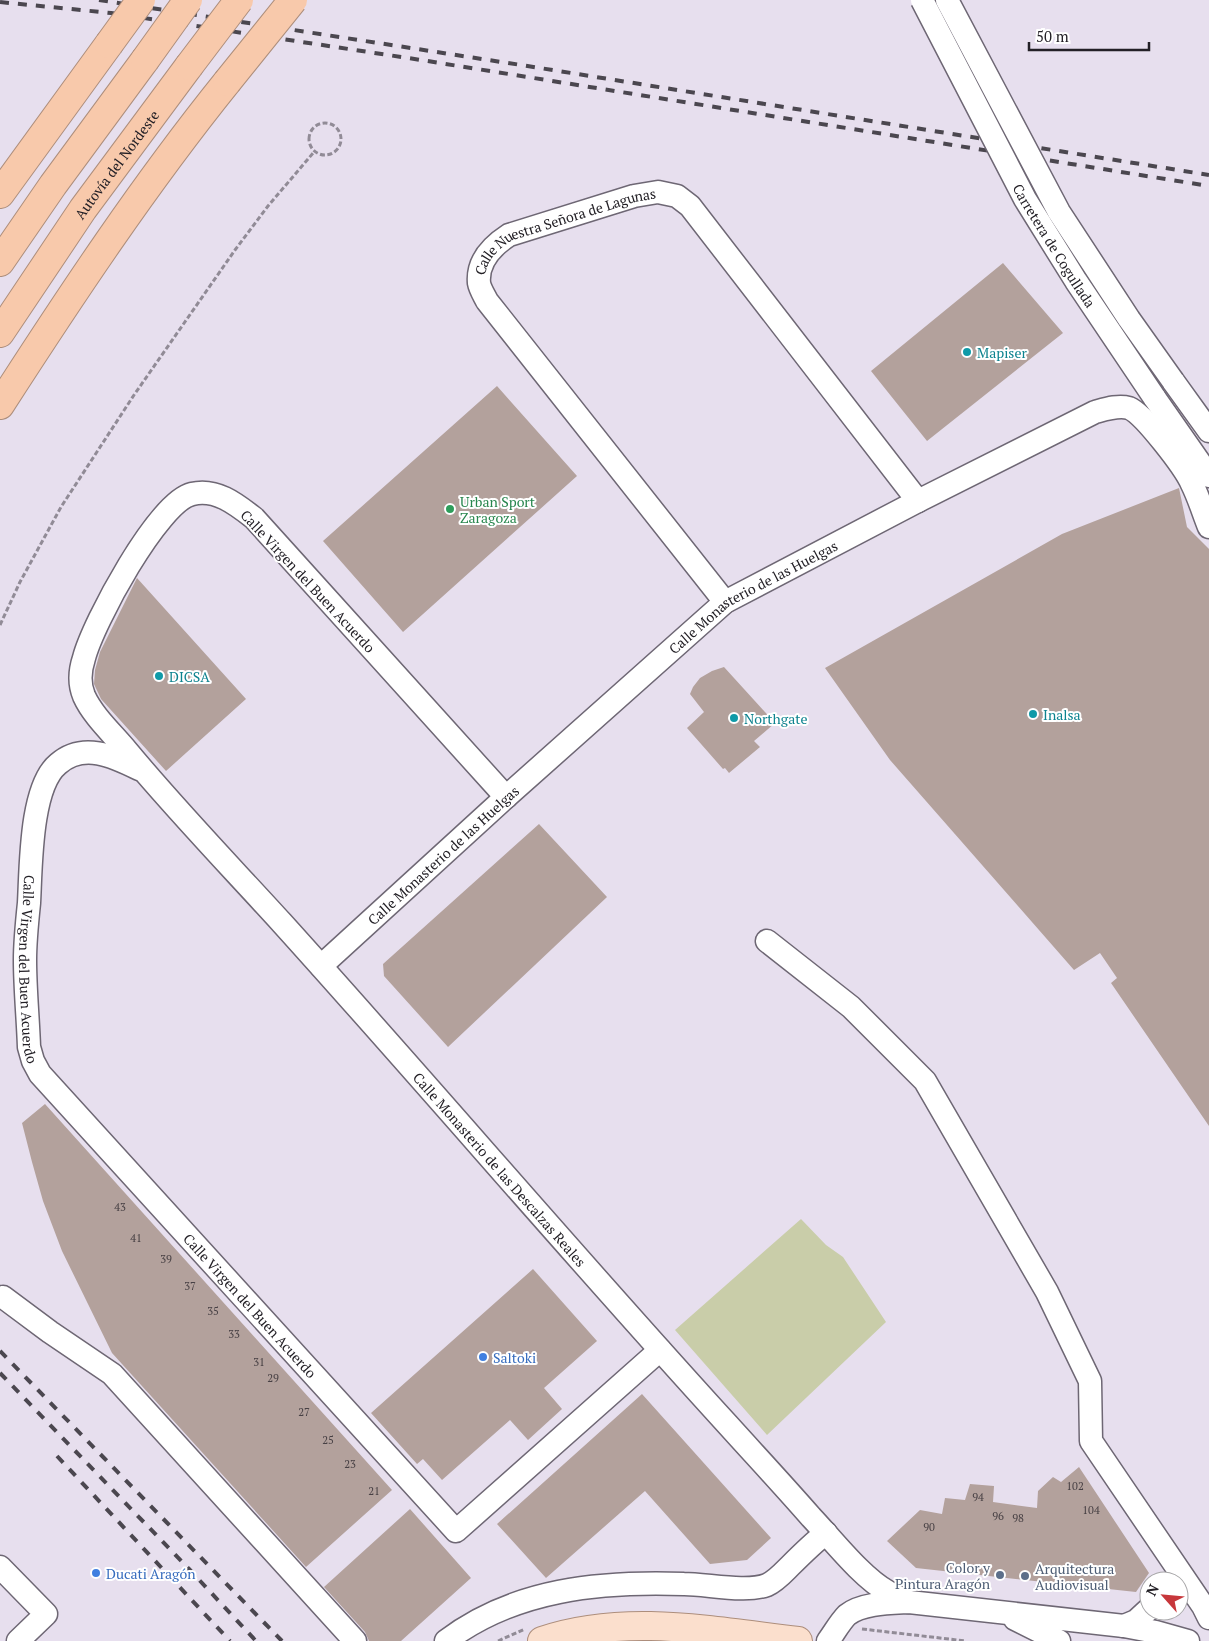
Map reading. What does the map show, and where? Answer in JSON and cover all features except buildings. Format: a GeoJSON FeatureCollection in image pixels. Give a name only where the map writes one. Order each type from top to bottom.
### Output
{"type":"FeatureCollection","features":[{"type":"Feature","properties":{"kind":"highway"},"geometry":{"type":"LineString","coordinates":[[0,194],[142,0]]}},
{"type":"Feature","properties":{"kind":"highway"},"geometry":{"type":"LineString","coordinates":[[0,262],[53,185],[188,0]]}},
{"type":"Feature","properties":{"kind":"highway","name":"Autovía del Nordeste"},"geometry":{"type":"LineString","coordinates":[[0,333],[83,209],[239,0]]}},
{"type":"Feature","properties":{"kind":"highway"},"geometry":{"type":"LineString","coordinates":[[0,405],[53,324],[182,137],[294,0]]}},
{"type":"Feature","properties":{"kind":"main road"},"geometry":{"type":"LineString","coordinates":[[542,1641],[581,1630],[605,1627],[653,1626],[798,1641]]}},
{"type":"Feature","properties":{"kind":"street","name":"Carretera de Cogullada"},"geometry":{"type":"LineString","coordinates":[[922,0],[1025,199],[1076,281],[1209,476]]}},
{"type":"Feature","properties":{"kind":"street","name":"Carretera de Cogullada"},"geometry":{"type":"LineString","coordinates":[[947,0],[1059,212],[1129,319],[1209,431]]}},
{"type":"Feature","properties":{"kind":"street","name":"Calle Nuestra Señora de Lagunas"},"geometry":{"type":"LineString","coordinates":[[725,602],[487,301],[479,284],[479,271],[484,258],[494,245],[509,236],[634,196],[658,192],[676,196],[690,206],[918,501]]}},
{"type":"Feature","properties":{"kind":"street","name":"Calle Monasterio de las Huelgas"},"geometry":{"type":"LineString","coordinates":[[321,966],[506,797],[725,602],[918,501],[1095,412],[1113,407],[1128,408],[1140,414],[1191,481],[1207,522]]}},
{"type":"Feature","properties":{"kind":"street","name":"Calle Virgen del Buen Acuerdo"},"geometry":{"type":"LineString","coordinates":[[145,773],[83,694],[80,680],[83,661],[89,643],[131,560],[166,511],[188,494],[202,492],[219,495],[236,504],[254,518],[506,797]]}},
{"type":"Feature","properties":{"kind":"street","name":"Calle Virgen del Buen Acuerdo"},"geometry":{"type":"LineString","coordinates":[[145,773],[107,754],[80,753],[68,757],[57,764],[44,783],[34,827],[25,959],[29,1047],[33,1061],[40,1074],[456,1531],[660,1350]]}},
{"type":"Feature","properties":{"kind":"street","name":"Calle Monasterio de las Descalzas Reales"},"geometry":{"type":"LineString","coordinates":[[145,773],[321,966],[660,1350],[826,1533],[878,1586],[909,1602]]}},
{"type":"Feature","properties":{"kind":"street"},"geometry":{"type":"LineString","coordinates":[[766,941],[851,1007],[926,1081],[1047,1292],[1090,1381],[1091,1441],[1203,1606],[1209,1618]]}},
{"type":"Feature","properties":{"kind":"street"},"geometry":{"type":"LineString","coordinates":[[2,1297],[112,1374],[355,1641]]}},
{"type":"Feature","properties":{"kind":"street"},"geometry":{"type":"LineString","coordinates":[[446,1641],[466,1628],[501,1610],[530,1599],[566,1590],[607,1584],[631,1583],[759,1587],[776,1580],[814,1542],[826,1533]]}},
{"type":"Feature","properties":{"kind":"street"},"geometry":{"type":"LineString","coordinates":[[1166,1553],[1168,1571]]}},
{"type":"Feature","properties":{"kind":"street"},"geometry":{"type":"LineString","coordinates":[[828,1641],[847,1616],[859,1589],[855,1564]]}},
{"type":"Feature","properties":{"kind":"street"},"geometry":{"type":"LineString","coordinates":[[0,1567],[46,1614],[18,1641]]}},
{"type":"Feature","properties":{"kind":"street"},"geometry":{"type":"LineString","coordinates":[[847,1616],[856,1610],[875,1605],[909,1602],[1124,1626],[1188,1641]]}},
{"type":"Feature","properties":{"kind":"street"},"geometry":{"type":"LineString","coordinates":[[1002,1612],[1059,1641]]}},
{"type":"Feature","properties":{"kind":"street"},"geometry":{"type":"LineString","coordinates":[[1124,1626],[1139,1618]]}},
{"type":"Feature","properties":{"kind":"path"},"geometry":{"type":"LineString","coordinates":[[325,123],[335,127],[341,136],[340,146],[337,150],[323,156],[314,152],[309,142],[311,131],[319,124],[325,123]]}},
{"type":"Feature","properties":{"kind":"path"},"geometry":{"type":"LineString","coordinates":[[0,625],[20,582],[61,506],[129,403],[235,250],[268,206],[314,152]]}},
{"type":"Feature","properties":{"kind":"green space"},"geometry":{"type":"Polygon","coordinates":[[[801,1219],[826,1245],[843,1257],[886,1322],[767,1435],[675,1330],[801,1219]]]}},
{"type":"Feature","properties":{"kind":"railway"},"geometry":{"type":"LineString","coordinates":[[99,0],[521,65],[1209,175]]}},
{"type":"Feature","properties":{"kind":"railway"},"geometry":{"type":"LineString","coordinates":[[0,2],[111,13],[421,60],[1209,186]]}},
{"type":"Feature","properties":{"kind":"railway"},"geometry":{"type":"LineString","coordinates":[[0,1351],[282,1641]]}},
{"type":"Feature","properties":{"kind":"railway"},"geometry":{"type":"LineString","coordinates":[[0,1373],[256,1641]]}},
{"type":"Feature","properties":{"kind":"railway"},"geometry":{"type":"LineString","coordinates":[[57,1456],[230,1641]]}},
{"type":"Feature","properties":{"kind":"place","name":"Mapiser"},"geometry":{"type":"Point","coordinates":[967,352]}},
{"type":"Feature","properties":{"kind":"place","name":"Urban Sport Zaragoza"},"geometry":{"type":"Point","coordinates":[450,509]}},
{"type":"Feature","properties":{"kind":"place","name":"DICSA"},"geometry":{"type":"Point","coordinates":[159,676]}},
{"type":"Feature","properties":{"kind":"place","name":"Inalsa"},"geometry":{"type":"Point","coordinates":[1033,714]}},
{"type":"Feature","properties":{"kind":"place","name":"Northgate"},"geometry":{"type":"Point","coordinates":[734,718]}},
{"type":"Feature","properties":{"kind":"place","name":"Saltoki"},"geometry":{"type":"Point","coordinates":[483,1357]}},
{"type":"Feature","properties":{"kind":"place","name":"Ducati Aragón"},"geometry":{"type":"Point","coordinates":[96,1573]}},
{"type":"Feature","properties":{"kind":"place","name":"Color y Pintura Aragón"},"geometry":{"type":"Point","coordinates":[1000,1575]}},
{"type":"Feature","properties":{"kind":"place","name":"Arquitectura Audiovisual"},"geometry":{"type":"Point","coordinates":[1025,1576]}}]}
